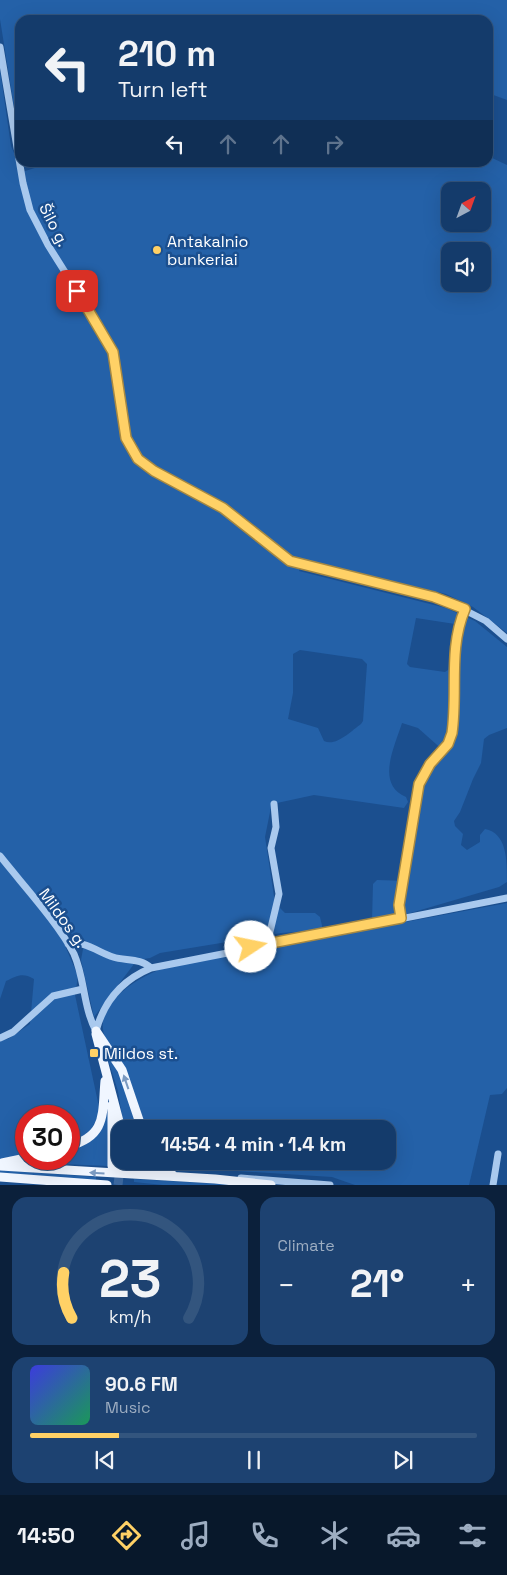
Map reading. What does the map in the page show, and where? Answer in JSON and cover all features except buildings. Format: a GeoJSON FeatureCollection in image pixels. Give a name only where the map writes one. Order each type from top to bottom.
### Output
{"type":"FeatureCollection","features":[{"type":"Feature","properties":{"kind":"main road"},"geometry":{"type":"LineString","coordinates":[[96,1031],[118,1120]]}},
{"type":"Feature","properties":{"kind":"main road"},"geometry":{"type":"LineString","coordinates":[[96,1031],[122,1070],[139,1120]]}},
{"type":"Feature","properties":{"kind":"main road"},"geometry":{"type":"LineString","coordinates":[[80,1142],[86,1140],[98,1128],[102,1117],[106,1074]]}},
{"type":"Feature","properties":{"kind":"main road"},"geometry":{"type":"LineString","coordinates":[[112,1097],[114,1120]]}},
{"type":"Feature","properties":{"kind":"main road"},"geometry":{"type":"LineString","coordinates":[[0,1164],[15,1161]]}},
{"type":"Feature","properties":{"kind":"main road"},"geometry":{"type":"LineString","coordinates":[[0,1164],[215,1179],[271,1185]]}},
{"type":"Feature","properties":{"kind":"main road"},"geometry":{"type":"LineString","coordinates":[[162,1170],[180,1178]]}},
{"type":"Feature","properties":{"kind":"main road"},"geometry":{"type":"LineString","coordinates":[[0,1179],[14,1185]]}},
{"type":"Feature","properties":{"kind":"main road"},"geometry":{"type":"LineString","coordinates":[[0,1179],[107,1185]]}},
{"type":"Feature","properties":{"kind":"street","name":"Šilo g."},"geometry":{"type":"LineString","coordinates":[[0,47],[15,132]]}},
{"type":"Feature","properties":{"kind":"street","name":"Šilo g."},"geometry":{"type":"LineString","coordinates":[[21,167],[28,206],[48,246],[113,352],[126,438],[138,459],[154,471],[223,508],[290,561],[434,597],[465,609],[486,621],[507,639]]}},
{"type":"Feature","properties":{"kind":"street"},"geometry":{"type":"LineString","coordinates":[[401,918],[399,905],[415,797],[426,768],[448,744],[452,733],[453,665],[457,634],[465,609]]}},
{"type":"Feature","properties":{"kind":"street"},"geometry":{"type":"LineString","coordinates":[[270,943],[269,936],[279,894],[271,848],[276,827],[274,804]]}},
{"type":"Feature","properties":{"kind":"street","name":"Mildos g."},"geometry":{"type":"LineString","coordinates":[[0,856],[68,944],[77,962],[91,1022],[96,1031]]}},
{"type":"Feature","properties":{"kind":"street"},"geometry":{"type":"LineString","coordinates":[[96,1031],[101,1015],[119,988],[133,977],[150,968],[507,898]]}},
{"type":"Feature","properties":{"kind":"street"},"geometry":{"type":"LineString","coordinates":[[68,944],[77,942],[113,957],[142,962],[150,968]]}},
{"type":"Feature","properties":{"kind":"street"},"geometry":{"type":"LineString","coordinates":[[0,1038],[14,1032],[53,996],[61,992],[83,989]]}},
{"type":"Feature","properties":{"kind":"street"},"geometry":{"type":"LineString","coordinates":[[493,1185],[498,1154]]}},
{"type":"Feature","properties":{"kind":"street"},"geometry":{"type":"LineString","coordinates":[[215,1179],[276,1180],[330,1185]]}},
{"type":"Feature","properties":{"kind":"shaded area"},"geometry":{"type":"Polygon","coordinates":[[[0,0],[507,0],[507,100],[493,95],[493,15],[15,15],[15,114],[0,19],[0,0]]]}},
{"type":"Feature","properties":{"kind":"shaded area"},"geometry":{"type":"Polygon","coordinates":[[[0,70],[11,146],[15,155],[15,167],[20,167],[22,172],[38,167],[493,167],[493,158],[507,165],[507,633],[473,607],[446,594],[302,559],[299,571],[446,608],[475,621],[507,647],[507,728],[484,739],[481,763],[460,812],[454,821],[455,826],[463,834],[461,845],[467,850],[480,842],[480,835],[485,829],[498,836],[502,842],[506,857],[507,882],[499,887],[407,914],[372,921],[373,884],[377,880],[408,881],[422,786],[431,768],[445,752],[418,728],[402,723],[392,753],[389,774],[391,783],[397,791],[406,797],[408,802],[404,808],[314,795],[277,803],[271,807],[265,837],[275,903],[285,913],[315,913],[320,917],[323,930],[281,933],[160,953],[150,958],[137,960],[94,1017],[81,960],[83,949],[87,945],[86,941],[69,933],[65,936],[63,941],[78,976],[75,995],[99,1107],[97,1122],[91,1131],[80,1138],[80,1105],[15,1105],[15,1157],[0,1160],[0,1040],[8,1039],[30,1024],[34,979],[23,975],[6,981],[0,999],[0,70]],[[416,618],[407,664],[410,667],[445,672],[448,670],[455,624],[416,618]],[[300,650],[293,654],[293,693],[288,719],[318,728],[324,741],[329,742],[338,740],[361,724],[363,721],[367,664],[362,659],[300,650]]]}},
{"type":"Feature","properties":{"kind":"shaded area"},"geometry":{"type":"Polygon","coordinates":[[[507,903],[507,1088],[502,1094],[490,1095],[469,1185],[355,1185],[332,1177],[223,1170],[396,1170],[396,1120],[143,1120],[132,1087],[104,1036],[104,1018],[108,1007],[126,989],[148,975],[169,966],[507,903]]]}},
{"type":"Feature","properties":{"kind":"shaded area"},"geometry":{"type":"Polygon","coordinates":[[[103,1044],[116,1064],[137,1120],[123,1120],[118,1091],[103,1044]]]}},
{"type":"Feature","properties":{"kind":"shaded area"},"geometry":{"type":"Polygon","coordinates":[[[106,1100],[109,1127],[108,1166],[80,1165],[80,1144],[85,1142],[106,1100]]]}},
{"type":"Feature","properties":{"kind":"shaded area"},"geometry":{"type":"Polygon","coordinates":[[[0,1170],[96,1177],[96,1181],[0,1174],[0,1170]]]}},
{"type":"Feature","properties":{"kind":"shaded area"},"geometry":{"type":"Polygon","coordinates":[[[134,1179],[245,1185],[163,1185],[134,1182],[134,1179]]]}},
{"type":"Feature","properties":{"kind":"tunnel"},"geometry":{"type":"LineString","coordinates":[[118,1185],[120,1170]]}},
{"type":"Feature","properties":{"kind":"place","name":"Antakalnio bunkeriai"},"geometry":{"type":"Point","coordinates":[157,250]}},
{"type":"Feature","properties":{"kind":"place","name":"Mildos st."},"geometry":{"type":"Point","coordinates":[94,1053]}},
{"type":"Feature","properties":{"kind":"route"},"geometry":{"type":"LineString","coordinates":[[77,291],[113,352],[120,388],[126,438],[132,452],[144,464],[223,508],[290,561],[434,597],[465,609],[457,634],[453,665],[454,712],[451,739],[426,768],[415,797],[399,905],[401,918],[251,947]]}}]}
